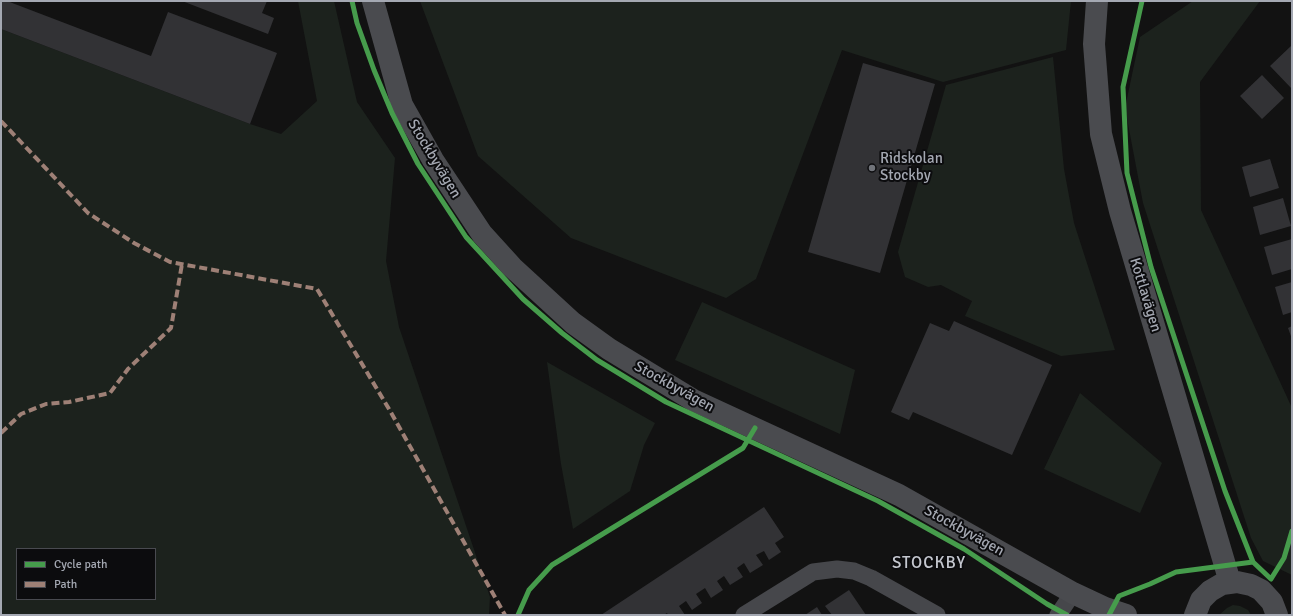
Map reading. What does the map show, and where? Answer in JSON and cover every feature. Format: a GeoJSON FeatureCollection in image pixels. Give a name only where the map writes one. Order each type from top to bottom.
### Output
{"type":"FeatureCollection","features":[{"type":"Feature","properties":{"kind":"street","name":"Stockbyvägen"},"geometry":{"type":"LineString","coordinates":[[373,1],[402,105],[457,199],[482,234],[512,267],[573,323],[615,353],[693,400],[899,495],[1073,593],[1105,608],[1126,615]]}},
{"type":"Feature","properties":{"kind":"street","name":"Kottlavägen"},"geometry":{"type":"LineString","coordinates":[[1097,1],[1094,44],[1102,134],[1120,211],[1230,582]]}},
{"type":"Feature","properties":{"kind":"street"},"geometry":{"type":"LineString","coordinates":[[744,615],[813,572],[837,569],[854,571],[871,578],[937,615]]}},
{"type":"Feature","properties":{"kind":"street"},"geometry":{"type":"LineString","coordinates":[[1195,615],[1205,596],[1216,587],[1230,582],[1245,583],[1261,590],[1272,602],[1277,615]]}},
{"type":"Feature","properties":{"kind":"street"},"geometry":{"type":"LineString","coordinates":[[1058,615],[1073,593]]}},
{"type":"Feature","properties":{"kind":"shaded area"},"geometry":{"type":"Polygon","coordinates":[[[298,1],[334,1],[357,102],[395,158],[386,261],[399,327],[490,597],[489,615],[1,615],[1,29],[250,124],[281,134],[317,101],[298,1]]]}},
{"type":"Feature","properties":{"kind":"shaded area"},"geometry":{"type":"Polygon","coordinates":[[[420,1],[1071,1],[1066,50],[943,82],[842,50],[756,279],[726,298],[571,238],[478,156],[420,1]]]}},
{"type":"Feature","properties":{"kind":"shaded area"},"geometry":{"type":"Polygon","coordinates":[[[1193,1],[1260,1],[1200,82],[1201,210],[1292,408],[1292,575],[1263,561],[1251,538],[1143,203],[1125,108],[1140,37],[1193,1]]]}},
{"type":"Feature","properties":{"kind":"shaded area"},"geometry":{"type":"Polygon","coordinates":[[[1053,57],[1064,169],[1074,223],[1115,350],[1061,356],[965,316],[972,301],[941,285],[928,287],[905,277],[898,252],[946,85],[1053,57]]]}},
{"type":"Feature","properties":{"kind":"shaded area"},"geometry":{"type":"Polygon","coordinates":[[[702,302],[855,370],[840,434],[675,360],[702,302]]]}},
{"type":"Feature","properties":{"kind":"shaded area"},"geometry":{"type":"Polygon","coordinates":[[[547,362],[655,423],[644,445],[630,491],[573,529],[561,464],[547,362]]]}},
{"type":"Feature","properties":{"kind":"shaded area"},"geometry":{"type":"Polygon","coordinates":[[[1080,393],[1162,463],[1140,513],[1044,469],[1080,393]]]}},
{"type":"Feature","properties":{"kind":"shaded area"},"geometry":{"type":"Polygon","coordinates":[[[1233,605],[1240,606],[1248,610],[1251,615],[1219,615],[1233,605]]]}},
{"type":"Feature","properties":{"kind":"building"},"geometry":{"type":"Polygon","coordinates":[[[1,1],[7,1],[151,56],[168,12],[277,53],[250,124],[1,29],[1,1]]]}},
{"type":"Feature","properties":{"kind":"building"},"geometry":{"type":"Polygon","coordinates":[[[182,1],[267,1],[262,13],[274,18],[268,34],[182,1]]]}},
{"type":"Feature","properties":{"kind":"building"},"geometry":{"type":"Polygon","coordinates":[[[1291,46],[1292,47],[1292,89],[1270,66],[1291,46]]]}},
{"type":"Feature","properties":{"kind":"building","name":"Ridskolan Stockby"},"geometry":{"type":"Polygon","coordinates":[[[863,63],[935,84],[880,273],[808,252],[863,63]]]}},
{"type":"Feature","properties":{"kind":"building"},"geometry":{"type":"Polygon","coordinates":[[[1262,75],[1284,98],[1262,119],[1240,96],[1262,75]]]}},
{"type":"Feature","properties":{"kind":"building"},"geometry":{"type":"Polygon","coordinates":[[[1270,159],[1279,188],[1250,197],[1242,167],[1270,159]]]}},
{"type":"Feature","properties":{"kind":"building"},"geometry":{"type":"Polygon","coordinates":[[[1283,198],[1291,226],[1260,235],[1253,207],[1283,198]]]}},
{"type":"Feature","properties":{"kind":"building"},"geometry":{"type":"Polygon","coordinates":[[[1292,239],[1292,269],[1272,275],[1264,247],[1292,239]]]}},
{"type":"Feature","properties":{"kind":"building"},"geometry":{"type":"Polygon","coordinates":[[[1292,282],[1292,312],[1283,315],[1275,287],[1292,282]]]}},
{"type":"Feature","properties":{"kind":"building"},"geometry":{"type":"Polygon","coordinates":[[[954,321],[1052,365],[1012,455],[913,412],[909,420],[891,412],[930,323],[949,331],[954,321]]]}},
{"type":"Feature","properties":{"kind":"building"},"geometry":{"type":"Polygon","coordinates":[[[1292,326],[1292,339],[1288,328],[1292,326]]]}},
{"type":"Feature","properties":{"kind":"building"},"geometry":{"type":"Polygon","coordinates":[[[764,507],[784,537],[775,543],[781,552],[769,560],[764,551],[756,555],[763,565],[750,573],[744,563],[737,568],[743,577],[730,585],[724,576],[717,581],[723,590],[711,598],[705,588],[696,594],[702,603],[692,610],[686,601],[679,606],[685,615],[668,615],[667,613],[664,615],[601,615],[764,507]]]}},
{"type":"Feature","properties":{"kind":"building"},"geometry":{"type":"Polygon","coordinates":[[[849,590],[866,615],[832,615],[825,606],[849,590]]]}},
{"type":"Feature","properties":{"kind":"building"},"geometry":{"type":"Polygon","coordinates":[[[817,607],[822,615],[805,615],[817,607]]]}},
{"type":"Feature","properties":{"kind":"marked path"},"geometry":{"type":"LineString","coordinates":[[1,121],[88,213],[134,243],[170,262],[317,289],[389,409],[505,615]]}},
{"type":"Feature","properties":{"kind":"marked path"},"geometry":{"type":"LineString","coordinates":[[1,433],[21,414],[46,404],[69,402],[110,393],[128,369],[171,328],[182,264]]}},
{"type":"Feature","properties":{"kind":"cycle path"},"geometry":{"type":"LineString","coordinates":[[352,1],[357,23],[374,70],[392,113],[418,164],[466,237],[523,299],[562,333],[597,360],[666,402],[878,501],[964,549],[1047,604],[1067,615]]}},
{"type":"Feature","properties":{"kind":"cycle path"},"geometry":{"type":"LineString","coordinates":[[1142,1],[1123,87],[1127,173],[1151,267],[1225,491],[1253,562]]}},
{"type":"Feature","properties":{"kind":"cycle path"},"geometry":{"type":"LineString","coordinates":[[518,615],[529,590],[552,565],[743,448],[755,428]]}},
{"type":"Feature","properties":{"kind":"cycle path"},"geometry":{"type":"LineString","coordinates":[[1109,615],[1119,596],[1176,572],[1253,562],[1271,579],[1284,558],[1292,531]]}},
{"type":"Feature","properties":{"kind":"place","name":"Ridskolan Stockby"},"geometry":{"type":"Point","coordinates":[872,168]}},
{"type":"Feature","properties":{"kind":"district","name":"STOCKBY"},"geometry":{"type":"Point","coordinates":[929,564]}}]}
